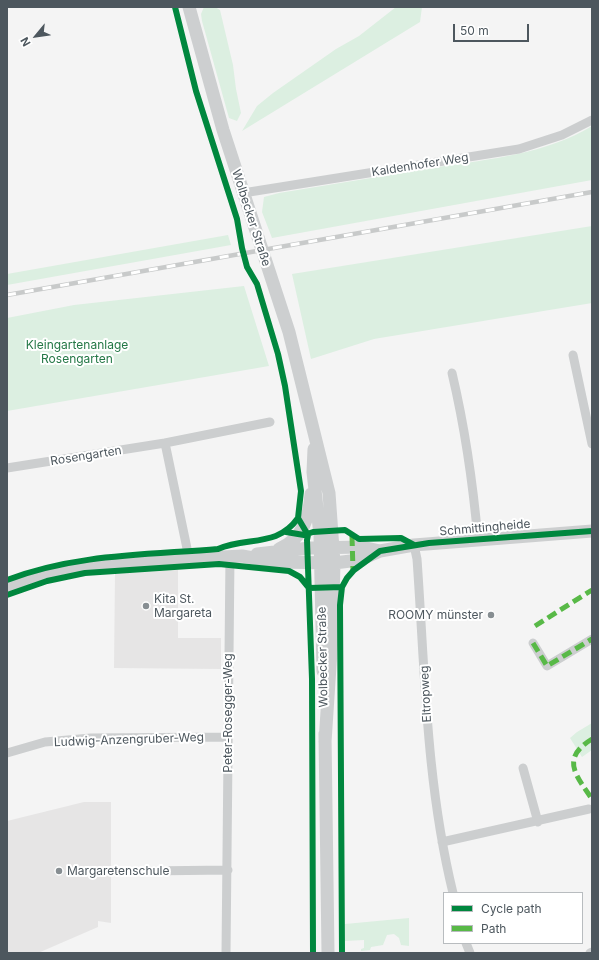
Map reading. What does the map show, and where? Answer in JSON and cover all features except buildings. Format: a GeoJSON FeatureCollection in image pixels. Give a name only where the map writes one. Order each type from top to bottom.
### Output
{"type":"FeatureCollection","features":[{"type":"Feature","properties":{"kind":"main road","name":"Wolbecker Straße"},"geometry":{"type":"LineString","coordinates":[[189,7],[214,100],[242,193],[289,332],[329,493],[327,549],[321,563],[321,636],[326,742],[328,953]]}},
{"type":"Feature","properties":{"kind":"main road","name":"Wolbecker Straße"},"geometry":{"type":"LineString","coordinates":[[314,429],[314,472],[327,549],[334,564],[332,636],[326,742]]}},
{"type":"Feature","properties":{"kind":"main road"},"geometry":{"type":"LineString","coordinates":[[7,586],[80,566],[189,558],[247,556],[275,551],[292,542],[304,528],[310,506],[314,472]]}},
{"type":"Feature","properties":{"kind":"main road","name":"Schmittingheide"},"geometry":{"type":"LineString","coordinates":[[247,556],[278,562],[334,564],[359,560],[380,551],[414,545],[592,531]]}},
{"type":"Feature","properties":{"kind":"main road","name":"Schmittingheide"},"geometry":{"type":"LineString","coordinates":[[275,551],[362,547],[380,551]]}},
{"type":"Feature","properties":{"kind":"street","name":"Kaldenhofer Weg"},"geometry":{"type":"LineString","coordinates":[[242,193],[519,149],[562,135],[592,120]]}},
{"type":"Feature","properties":{"kind":"street"},"geometry":{"type":"LineString","coordinates":[[573,355],[592,444]]}},
{"type":"Feature","properties":{"kind":"street","name":"Schmittingheide"},"geometry":{"type":"LineString","coordinates":[[452,373],[466,443],[474,497],[478,540]]}},
{"type":"Feature","properties":{"kind":"street","name":"Rosengarten"},"geometry":{"type":"LineString","coordinates":[[7,468],[165,443],[270,422]]}},
{"type":"Feature","properties":{"kind":"street"},"geometry":{"type":"LineString","coordinates":[[165,443],[189,558]]}},
{"type":"Feature","properties":{"kind":"street","name":"Eltropweg"},"geometry":{"type":"LineString","coordinates":[[414,545],[418,566],[430,761],[442,842],[453,892]]}},
{"type":"Feature","properties":{"kind":"street","name":"Peter-Rosegger-Weg"},"geometry":{"type":"LineString","coordinates":[[226,953],[230,556]]}},
{"type":"Feature","properties":{"kind":"street"},"geometry":{"type":"LineString","coordinates":[[533,643],[547,666],[592,639]]}},
{"type":"Feature","properties":{"kind":"street","name":"Ludwig-Anzengruber-Weg"},"geometry":{"type":"LineString","coordinates":[[7,753],[45,742],[91,738],[228,737]]}},
{"type":"Feature","properties":{"kind":"street"},"geometry":{"type":"LineString","coordinates":[[523,768],[538,822]]}},
{"type":"Feature","properties":{"kind":"street"},"geometry":{"type":"LineString","coordinates":[[442,842],[538,822],[589,809]]}},
{"type":"Feature","properties":{"kind":"street"},"geometry":{"type":"LineString","coordinates":[[146,871],[228,870]]}},
{"type":"Feature","properties":{"kind":"shaded area","name":"Kita St. Margareta"},"geometry":{"type":"Polygon","coordinates":[[[178,570],[178,638],[221,638],[221,669],[114,668],[115,574],[178,570]]]}},
{"type":"Feature","properties":{"kind":"shaded area","name":"Margaretenschule"},"geometry":{"type":"Polygon","coordinates":[[[84,802],[111,802],[111,923],[98,921],[98,927],[38,953],[7,953],[7,821],[84,802]]]}},
{"type":"Feature","properties":{"kind":"green space"},"geometry":{"type":"Polygon","coordinates":[[[204,7],[215,7],[220,10],[233,65],[241,113],[237,121],[229,118],[202,21],[201,14],[204,7]]]}},
{"type":"Feature","properties":{"kind":"green space"},"geometry":{"type":"Polygon","coordinates":[[[396,7],[422,7],[420,22],[242,131],[257,106],[273,93],[336,49],[359,36],[396,7]]]}},
{"type":"Feature","properties":{"kind":"green space"},"geometry":{"type":"Polygon","coordinates":[[[592,126],[592,180],[272,238],[262,212],[264,197],[279,193],[517,154],[556,143],[592,126]]]}},
{"type":"Feature","properties":{"kind":"green space"},"geometry":{"type":"Polygon","coordinates":[[[592,226],[592,303],[374,339],[311,359],[292,274],[592,226]]]}},
{"type":"Feature","properties":{"kind":"green space"},"geometry":{"type":"Polygon","coordinates":[[[228,235],[231,245],[7,285],[7,274],[228,235]]]}},
{"type":"Feature","properties":{"kind":"green space","name":"Kleingartenanlage Rosengarten"},"geometry":{"type":"Polygon","coordinates":[[[244,286],[269,366],[7,411],[7,318],[74,305],[244,286]]]}},
{"type":"Feature","properties":{"kind":"green space"},"geometry":{"type":"Polygon","coordinates":[[[592,723],[592,750],[582,757],[570,738],[592,723]]]}},
{"type":"Feature","properties":{"kind":"green space"},"geometry":{"type":"Polygon","coordinates":[[[409,918],[409,946],[401,945],[399,938],[394,934],[387,935],[383,945],[371,947],[370,950],[361,951],[361,949],[364,948],[364,940],[345,941],[345,924],[409,918]]]}},
{"type":"Feature","properties":{"kind":"railway"},"geometry":{"type":"LineString","coordinates":[[7,295],[592,192]]}},
{"type":"Feature","properties":{"kind":"marked path"},"geometry":{"type":"LineString","coordinates":[[352,536],[353,571]]}},
{"type":"Feature","properties":{"kind":"marked path"},"geometry":{"type":"LineString","coordinates":[[535,626],[592,590]]}},
{"type":"Feature","properties":{"kind":"marked path"},"geometry":{"type":"LineString","coordinates":[[533,643],[547,666],[592,639]]}},
{"type":"Feature","properties":{"kind":"marked path"},"geometry":{"type":"LineString","coordinates":[[592,739],[582,746],[576,753],[574,760],[574,768],[577,775],[592,799]]}},
{"type":"Feature","properties":{"kind":"cycle path"},"geometry":{"type":"LineString","coordinates":[[175,7],[196,91],[237,219],[247,267],[257,284],[278,354],[285,386],[301,491],[298,518],[308,535],[312,679],[313,953]]}},
{"type":"Feature","properties":{"kind":"cycle path"},"geometry":{"type":"LineString","coordinates":[[7,580],[33,571],[85,560],[218,549],[229,545],[271,538],[281,534],[298,518]]}},
{"type":"Feature","properties":{"kind":"cycle path"},"geometry":{"type":"LineString","coordinates":[[286,532],[304,535],[313,532],[345,530],[359,539],[401,538],[414,545]]}},
{"type":"Feature","properties":{"kind":"cycle path"},"geometry":{"type":"LineString","coordinates":[[342,953],[340,605],[342,587],[347,578],[354,570],[380,551],[429,543],[592,531]]}},
{"type":"Feature","properties":{"kind":"cycle path"},"geometry":{"type":"LineString","coordinates":[[7,595],[47,581],[85,573],[219,564],[289,571],[300,577],[309,588],[342,587]]}},
{"type":"Feature","properties":{"kind":"place","name":"Kita St. Margareta"},"geometry":{"type":"Point","coordinates":[146,606]}},
{"type":"Feature","properties":{"kind":"place","name":"ROOMY münster"},"geometry":{"type":"Point","coordinates":[491,615]}},
{"type":"Feature","properties":{"kind":"place","name":"Margaretenschule"},"geometry":{"type":"Point","coordinates":[59,871]}}]}
